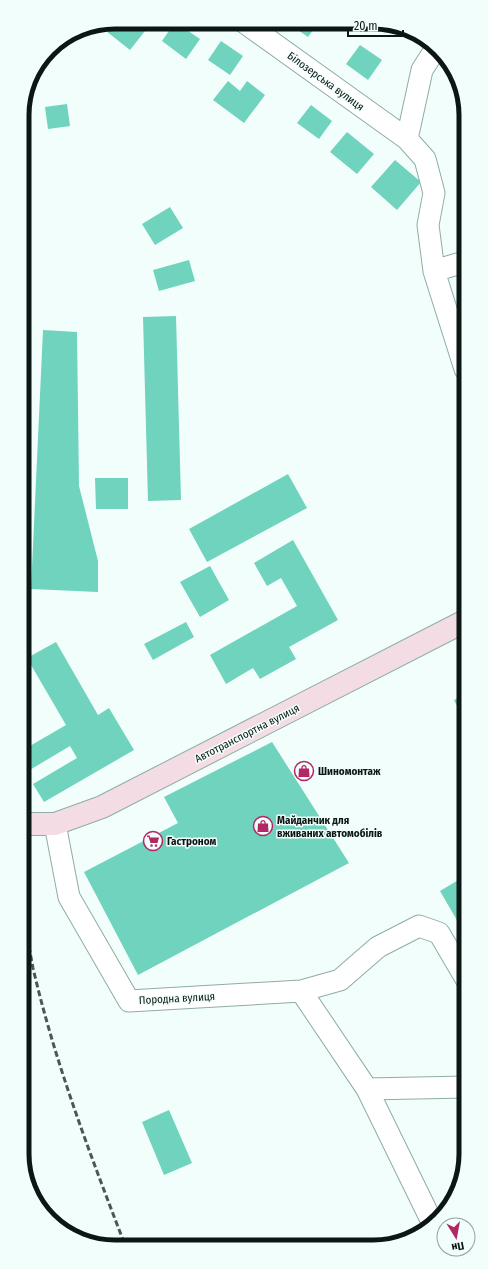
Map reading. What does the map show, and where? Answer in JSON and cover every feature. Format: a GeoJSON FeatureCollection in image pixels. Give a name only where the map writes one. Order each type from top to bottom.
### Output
{"type":"FeatureCollection","features":[{"type":"Feature","properties":{"kind":"main road","name":"Автотранспортна вулиця"},"geometry":{"type":"LineString","coordinates":[[29,824],[55,824],[102,807],[459,624]]}},
{"type":"Feature","properties":{"kind":"street","name":"Білозерська вулиця"},"geometry":{"type":"LineString","coordinates":[[253,29],[407,139],[425,159],[434,193],[428,225],[434,271],[459,349]]}},
{"type":"Feature","properties":{"kind":"street"},"geometry":{"type":"LineString","coordinates":[[407,139],[422,70],[433,53]]}},
{"type":"Feature","properties":{"kind":"street"},"geometry":{"type":"LineString","coordinates":[[434,271],[459,264]]}},
{"type":"Feature","properties":{"kind":"street","name":"Породна вулиця"},"geometry":{"type":"LineString","coordinates":[[55,824],[69,897],[128,1001],[301,991]]}},
{"type":"Feature","properties":{"kind":"street"},"geometry":{"type":"LineString","coordinates":[[430,1219],[367,1089],[301,991],[340,980],[378,947],[419,926],[439,933],[459,967]]}},
{"type":"Feature","properties":{"kind":"street"},"geometry":{"type":"LineString","coordinates":[[367,1089],[459,1087]]}},
{"type":"Feature","properties":{"kind":"building"},"geometry":{"type":"Polygon","coordinates":[[[109,29],[143,29],[145,31],[130,50],[106,31],[109,29]]]}},
{"type":"Feature","properties":{"kind":"building"},"geometry":{"type":"Polygon","coordinates":[[[170,29],[185,29],[200,39],[186,59],[162,41],[170,29]]]}},
{"type":"Feature","properties":{"kind":"building"},"geometry":{"type":"Polygon","coordinates":[[[297,29],[314,29],[308,37],[297,29]]]}},
{"type":"Feature","properties":{"kind":"building"},"geometry":{"type":"Polygon","coordinates":[[[221,41],[243,56],[230,75],[208,60],[221,41]]]}},
{"type":"Feature","properties":{"kind":"building"},"geometry":{"type":"Polygon","coordinates":[[[360,45],[382,60],[368,80],[346,64],[360,45]]]}},
{"type":"Feature","properties":{"kind":"building"},"geometry":{"type":"Polygon","coordinates":[[[228,81],[240,91],[247,81],[265,95],[244,123],[213,100],[228,81]]]}},
{"type":"Feature","properties":{"kind":"building"},"geometry":{"type":"Polygon","coordinates":[[[67,104],[70,126],[48,129],[45,107],[67,104]]]}},
{"type":"Feature","properties":{"kind":"building"},"geometry":{"type":"Polygon","coordinates":[[[311,105],[332,121],[319,139],[297,123],[311,105]]]}},
{"type":"Feature","properties":{"kind":"building"},"geometry":{"type":"Polygon","coordinates":[[[347,132],[374,154],[357,174],[330,152],[347,132]]]}},
{"type":"Feature","properties":{"kind":"building"},"geometry":{"type":"Polygon","coordinates":[[[395,160],[421,182],[397,210],[371,187],[395,160]]]}},
{"type":"Feature","properties":{"kind":"building"},"geometry":{"type":"Polygon","coordinates":[[[170,207],[183,228],[155,245],[142,224],[170,207]]]}},
{"type":"Feature","properties":{"kind":"building"},"geometry":{"type":"Polygon","coordinates":[[[189,260],[195,281],[159,291],[153,270],[189,260]]]}},
{"type":"Feature","properties":{"kind":"building"},"geometry":{"type":"Polygon","coordinates":[[[176,316],[181,500],[148,501],[143,317],[176,316]]]}},
{"type":"Feature","properties":{"kind":"building"},"geometry":{"type":"Polygon","coordinates":[[[43,330],[77,332],[79,486],[98,561],[98,592],[31,589],[43,330]]]}},
{"type":"Feature","properties":{"kind":"building"},"geometry":{"type":"Polygon","coordinates":[[[288,474],[307,508],[207,562],[189,529],[288,474]]]}},
{"type":"Feature","properties":{"kind":"building"},"geometry":{"type":"Polygon","coordinates":[[[95,478],[128,478],[128,509],[96,509],[95,478]]]}},
{"type":"Feature","properties":{"kind":"building"},"geometry":{"type":"Polygon","coordinates":[[[293,540],[338,620],[289,647],[296,659],[260,679],[253,668],[226,684],[210,655],[297,606],[281,578],[267,586],[254,563],[293,540]]]}},
{"type":"Feature","properties":{"kind":"building"},"geometry":{"type":"Polygon","coordinates":[[[210,566],[229,600],[200,617],[180,582],[210,566]]]}},
{"type":"Feature","properties":{"kind":"building"},"geometry":{"type":"Polygon","coordinates":[[[186,622],[194,637],[153,660],[144,644],[186,622]]]}},
{"type":"Feature","properties":{"kind":"building"},"geometry":{"type":"Polygon","coordinates":[[[56,642],[98,715],[109,708],[134,750],[44,802],[33,784],[77,758],[70,746],[29,770],[29,747],[66,725],[29,661],[29,657],[56,642]]]}},
{"type":"Feature","properties":{"kind":"building"},"geometry":{"type":"Polygon","coordinates":[[[459,698],[459,710],[454,700],[459,698]]]}},
{"type":"Feature","properties":{"kind":"building"},"geometry":{"type":"Polygon","coordinates":[[[272,742],[349,863],[138,975],[84,872],[178,823],[164,797],[272,742]]]}},
{"type":"Feature","properties":{"kind":"building"},"geometry":{"type":"Polygon","coordinates":[[[459,880],[459,924],[440,891],[459,880]]]}},
{"type":"Feature","properties":{"kind":"building"},"geometry":{"type":"Polygon","coordinates":[[[169,1110],[192,1163],[164,1175],[142,1122],[169,1110]]]}},
{"type":"Feature","properties":{"kind":"railway"},"geometry":{"type":"LineString","coordinates":[[29,948],[52,1039],[74,1108],[123,1240]]}},
{"type":"Feature","properties":{"kind":"place","name":"Шиномонтаж"},"geometry":{"type":"Point","coordinates":[304,771]}},
{"type":"Feature","properties":{"kind":"place","name":"Майданчик для вживаних автомобілів"},"geometry":{"type":"Point","coordinates":[263,826]}},
{"type":"Feature","properties":{"kind":"place","name":"Гастроном"},"geometry":{"type":"Point","coordinates":[153,841]}}]}
